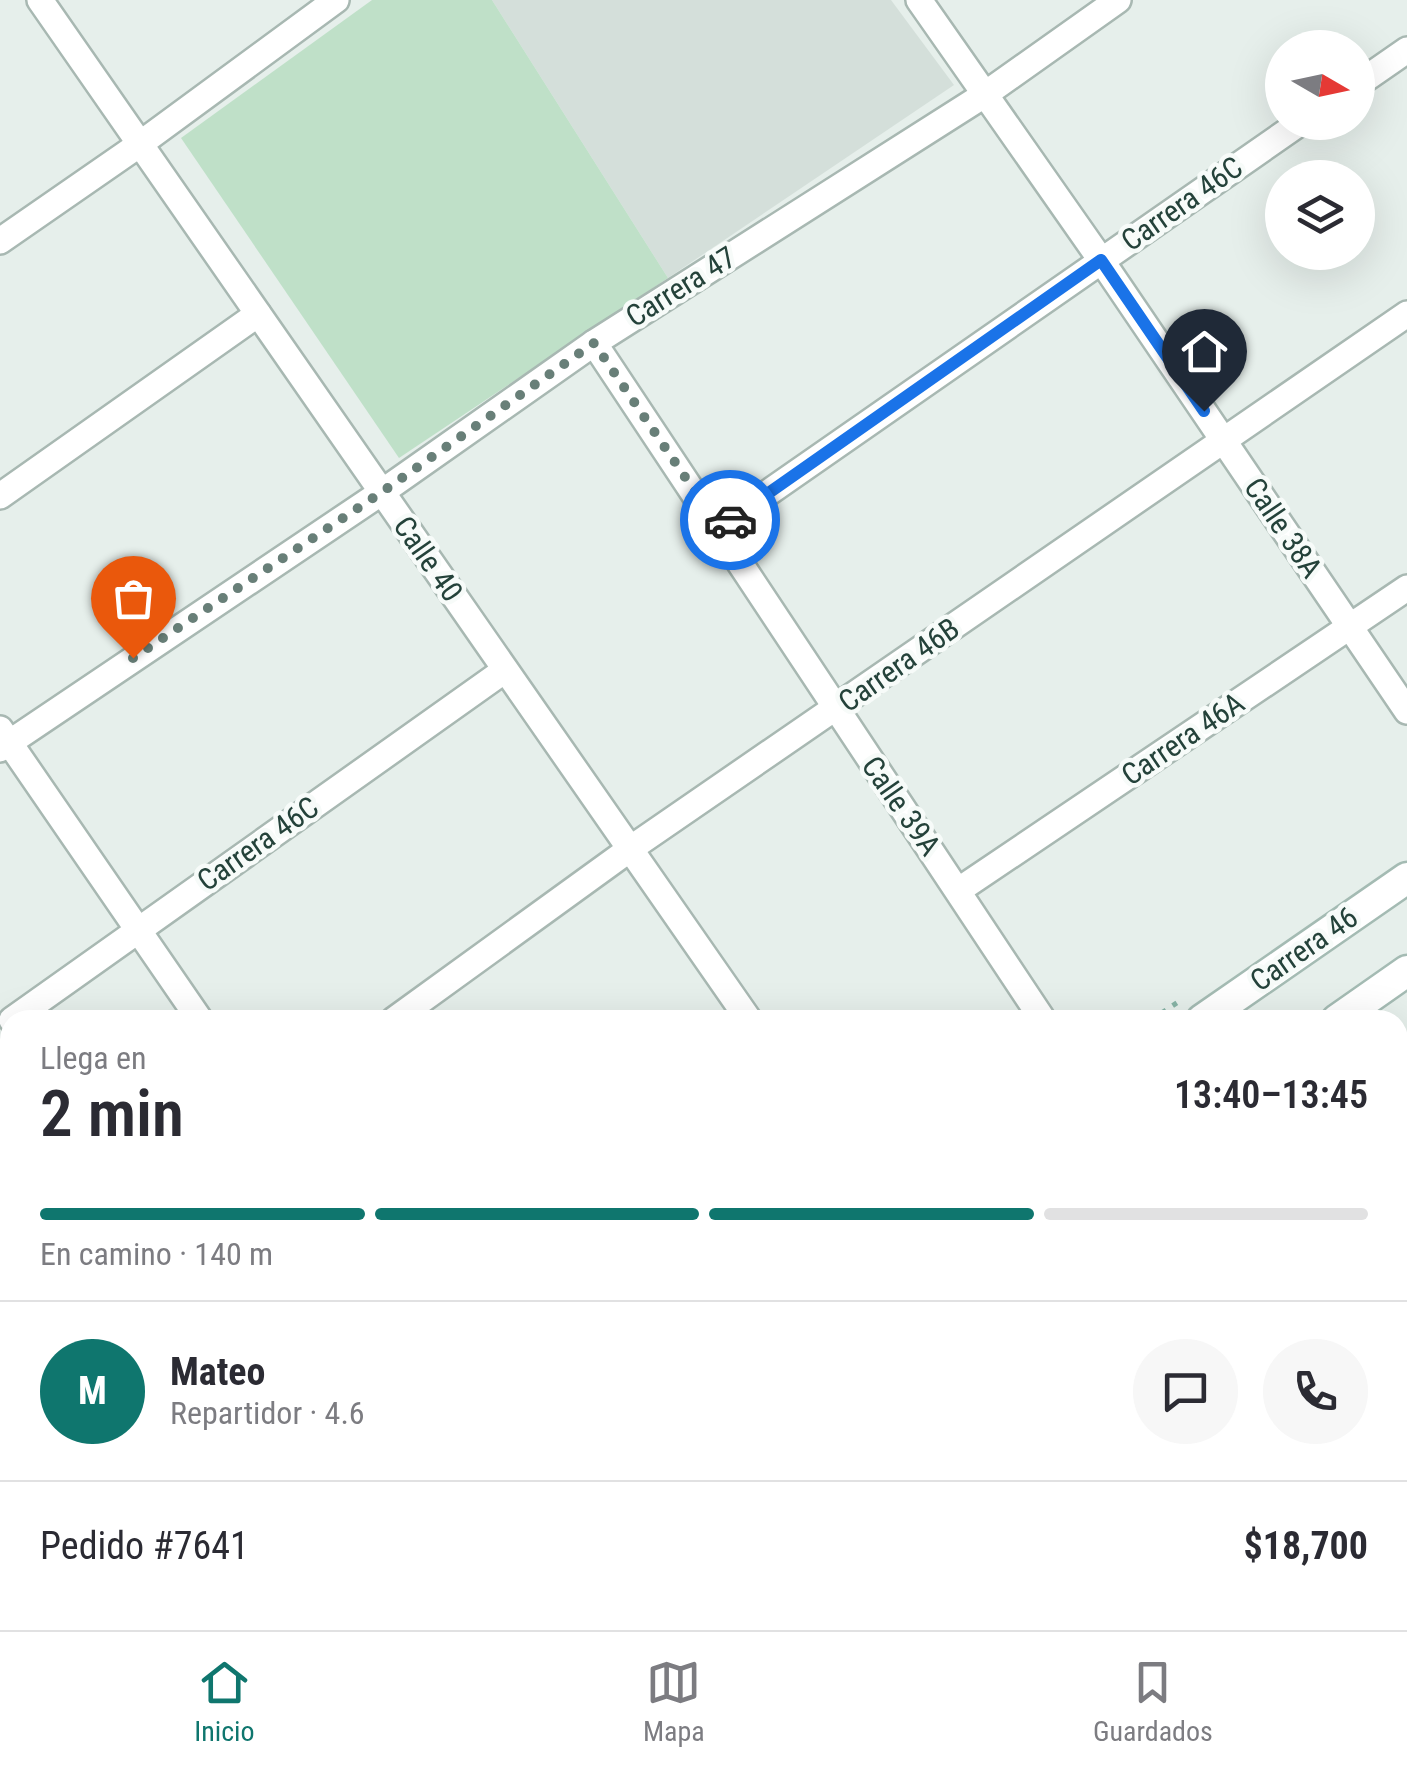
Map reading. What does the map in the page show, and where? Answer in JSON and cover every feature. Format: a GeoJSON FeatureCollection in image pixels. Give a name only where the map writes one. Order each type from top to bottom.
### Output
{"type":"FeatureCollection","features":[{"type":"Feature","properties":{"kind":"main road","name":"Carrera 46"},"geometry":{"type":"LineString","coordinates":[[1216,1010],[1407,878]]}},
{"type":"Feature","properties":{"kind":"main road"},"geometry":{"type":"LineString","coordinates":[[1352,1010],[1407,972]]}},
{"type":"Feature","properties":{"kind":"street","name":"Calle 40"},"geometry":{"type":"LineString","coordinates":[[40,0],[742,1010]]}},
{"type":"Feature","properties":{"kind":"street"},"geometry":{"type":"LineString","coordinates":[[0,241],[336,0]]}},
{"type":"Feature","properties":{"kind":"street","name":"Calle 38A"},"geometry":{"type":"LineString","coordinates":[[919,0],[1407,711]]}},
{"type":"Feature","properties":{"kind":"street","name":"Carrera 47"},"geometry":{"type":"LineString","coordinates":[[3,740],[382,492],[594,343],[984,95],[1118,0]]}},
{"type":"Feature","properties":{"kind":"street"},"geometry":{"type":"LineString","coordinates":[[1375,72],[1407,50]]}},
{"type":"Feature","properties":{"kind":"street","name":"Carrera 46C"},"geometry":{"type":"LineString","coordinates":[[719,527],[1275,140]]}},
{"type":"Feature","properties":{"kind":"street"},"geometry":{"type":"LineString","coordinates":[[0,496],[258,314]]}},
{"type":"Feature","properties":{"kind":"street","name":"Carrera 46B"},"geometry":{"type":"LineString","coordinates":[[408,1010],[630,849],[1407,314]]}},
{"type":"Feature","properties":{"kind":"street","name":"Calle 39A"},"geometry":{"type":"LineString","coordinates":[[594,343],[1037,1010]]}},
{"type":"Feature","properties":{"kind":"street","name":"Carrera 46A"},"geometry":{"type":"LineString","coordinates":[[959,890],[1407,588]]}},
{"type":"Feature","properties":{"kind":"street","name":"Carrera 46C"},"geometry":{"type":"LineString","coordinates":[[26,1010],[506,670]]}},
{"type":"Feature","properties":{"kind":"street"},"geometry":{"type":"LineString","coordinates":[[3,740],[193,1010]]}},
{"type":"Feature","properties":{"kind":"shaded area"},"geometry":{"type":"Polygon","coordinates":[[[492,0],[891,0],[954,85],[668,278],[492,0]]]}},
{"type":"Feature","properties":{"kind":"green space"},"geometry":{"type":"Polygon","coordinates":[[[372,0],[492,0],[668,278],[399,458],[181,138],[372,0]]]}},
{"type":"Feature","properties":{"kind":"way so far"},"geometry":{"type":"LineString","coordinates":[[133,658],[382,492],[594,343],[719,527],[730,520]]}},
{"type":"Feature","properties":{"kind":"route"},"geometry":{"type":"LineString","coordinates":[[730,520],[1101,260],[1204,411]]}}]}
